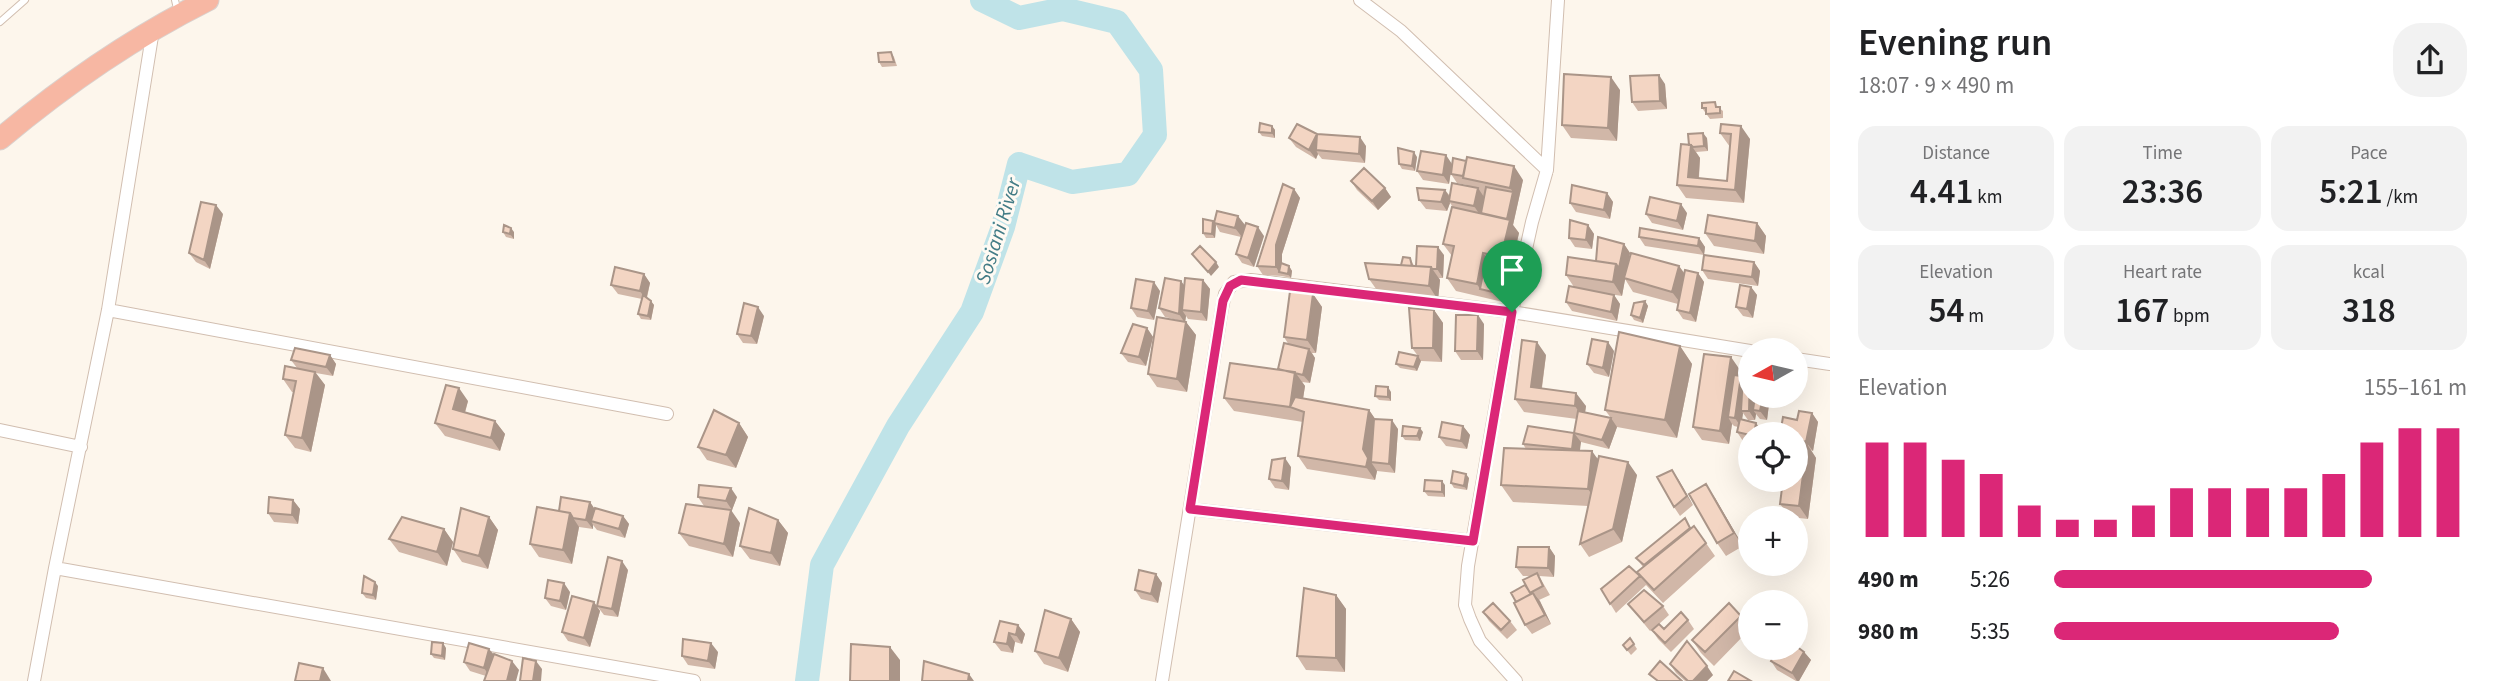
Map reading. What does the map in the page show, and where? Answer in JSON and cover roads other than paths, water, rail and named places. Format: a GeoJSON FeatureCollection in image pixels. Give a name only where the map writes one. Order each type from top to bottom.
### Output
{"type":"FeatureCollection","features":[{"type":"Feature","properties":{"kind":"highway"},"geometry":{"type":"LineString","coordinates":[[0,139],[61,91],[153,30],[177,7],[208,0]]}},
{"type":"Feature","properties":{"kind":"street"},"geometry":{"type":"LineString","coordinates":[[1360,0],[1401,31],[1547,170]]}},
{"type":"Feature","properties":{"kind":"street"},"geometry":{"type":"LineString","coordinates":[[1516,681],[1480,641],[1465,605],[1468,566],[1512,312],[1532,222],[1547,170],[1558,0]]}},
{"type":"Feature","properties":{"kind":"street"},"geometry":{"type":"LineString","coordinates":[[34,681],[108,310],[153,30]]}},
{"type":"Feature","properties":{"kind":"street"},"geometry":{"type":"LineString","coordinates":[[1162,681],[1222,308],[1225,294],[1234,282],[1251,280],[1512,312],[1738,349]]}},
{"type":"Feature","properties":{"kind":"street"},"geometry":{"type":"LineString","coordinates":[[108,310],[667,414]]}},
{"type":"Feature","properties":{"kind":"street"},"geometry":{"type":"LineString","coordinates":[[1808,361],[1830,364]]}},
{"type":"Feature","properties":{"kind":"street"},"geometry":{"type":"LineString","coordinates":[[0,430],[81,447]]}},
{"type":"Feature","properties":{"kind":"street"},"geometry":{"type":"LineString","coordinates":[[1190,509],[1473,541]]}},
{"type":"Feature","properties":{"kind":"street"},"geometry":{"type":"LineString","coordinates":[[55,568],[694,681]]}},
{"type":"Feature","properties":{"kind":"lane"},"geometry":{"type":"LineString","coordinates":[[0,22],[25,0]]}},
{"type":"Feature","properties":{"kind":"waterway","name":"Sosiani River"},"geometry":{"type":"LineString","coordinates":[[807,681],[822,565],[898,426],[972,312],[1003,227],[1019,164],[1072,182],[1128,174],[1155,135],[1151,70],[1117,22],[1063,9],[1019,18],[982,0]]}}]}
